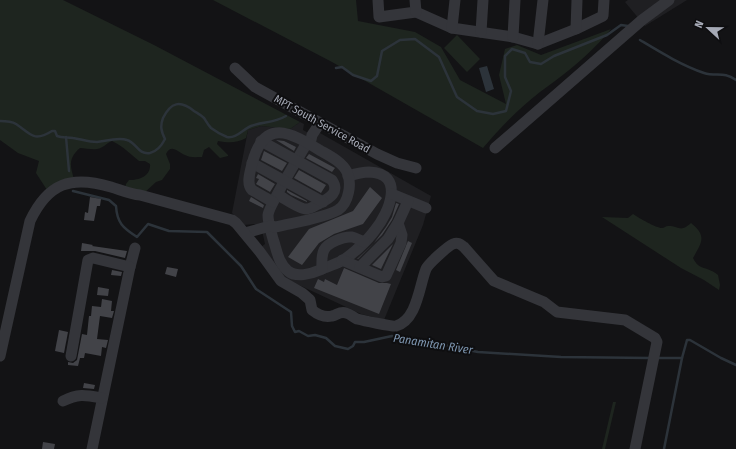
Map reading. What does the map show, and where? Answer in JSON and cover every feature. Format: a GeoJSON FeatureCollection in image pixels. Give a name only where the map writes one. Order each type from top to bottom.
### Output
{"type":"FeatureCollection","features":[{"type":"Feature","properties":{"kind":"street"},"geometry":{"type":"LineString","coordinates":[[378,0],[379,17],[416,12],[452,28],[513,37],[538,44],[604,16],[604,0]]}},
{"type":"Feature","properties":{"kind":"street"},"geometry":{"type":"LineString","coordinates":[[415,0],[416,12]]}},
{"type":"Feature","properties":{"kind":"street"},"geometry":{"type":"LineString","coordinates":[[452,28],[455,0]]}},
{"type":"Feature","properties":{"kind":"street"},"geometry":{"type":"LineString","coordinates":[[481,32],[483,0]]}},
{"type":"Feature","properties":{"kind":"street"},"geometry":{"type":"LineString","coordinates":[[513,37],[515,0]]}},
{"type":"Feature","properties":{"kind":"street"},"geometry":{"type":"LineString","coordinates":[[538,44],[543,0]]}},
{"type":"Feature","properties":{"kind":"street"},"geometry":{"type":"LineString","coordinates":[[576,29],[577,0]]}},
{"type":"Feature","properties":{"kind":"street"},"geometry":{"type":"LineString","coordinates":[[495,148],[642,20],[669,0]]}},
{"type":"Feature","properties":{"kind":"street","name":"MPT South Service Road"},"geometry":{"type":"LineString","coordinates":[[235,68],[255,87],[316,121],[383,158],[416,168]]}},
{"type":"Feature","properties":{"kind":"street"},"geometry":{"type":"LineString","coordinates":[[316,121],[312,135],[275,198],[268,213],[280,261],[287,271],[299,275],[322,270],[342,260],[375,231],[388,208],[392,194],[388,180],[377,173],[368,172],[348,176]]}},
{"type":"Feature","properties":{"kind":"street"},"geometry":{"type":"LineString","coordinates":[[247,236],[272,228],[318,217],[338,210],[344,203],[348,193],[348,176],[346,170],[337,162],[291,134],[279,132],[267,136],[261,141],[257,148],[252,163],[249,183],[250,188],[305,209],[323,202],[332,196],[335,189],[332,180],[261,141]]}},
{"type":"Feature","properties":{"kind":"street"},"geometry":{"type":"LineString","coordinates":[[252,163],[323,202]]}},
{"type":"Feature","properties":{"kind":"street"},"geometry":{"type":"LineString","coordinates":[[0,356],[30,221],[41,201],[48,193],[58,186],[84,181],[226,218],[236,223],[281,281],[302,293],[310,300],[312,310],[323,316],[331,317],[339,312],[344,312],[362,321],[380,323],[389,327],[396,326],[407,320],[417,302],[427,268],[431,262],[449,246],[454,243],[459,243],[494,281],[544,302],[557,312],[625,320],[656,338],[657,342],[634,449]]}},
{"type":"Feature","properties":{"kind":"street"},"geometry":{"type":"LineString","coordinates":[[392,194],[426,208]]}},
{"type":"Feature","properties":{"kind":"street"},"geometry":{"type":"LineString","coordinates":[[360,267],[388,239],[398,223],[408,201]]}},
{"type":"Feature","properties":{"kind":"street"},"geometry":{"type":"LineString","coordinates":[[342,260],[382,276],[386,276],[401,243],[402,235],[398,223]]}},
{"type":"Feature","properties":{"kind":"street"},"geometry":{"type":"LineString","coordinates":[[322,270],[322,256],[324,248],[328,245],[348,237],[354,237],[364,242]]}},
{"type":"Feature","properties":{"kind":"street"},"geometry":{"type":"LineString","coordinates":[[92,449],[135,248]]}},
{"type":"Feature","properties":{"kind":"street"},"geometry":{"type":"LineString","coordinates":[[71,356],[88,260],[93,258],[130,267]]}},
{"type":"Feature","properties":{"kind":"street"},"geometry":{"type":"LineString","coordinates":[[63,401],[72,396],[82,394],[102,398]]}},
{"type":"Feature","properties":{"kind":"shaded area"},"geometry":{"type":"Polygon","coordinates":[[[0,0],[63,0],[154,45],[300,122],[290,129],[261,126],[248,130],[246,138],[236,142],[218,141],[217,144],[228,155],[220,158],[209,147],[204,150],[202,157],[189,157],[175,149],[170,149],[166,154],[170,164],[170,169],[162,180],[156,182],[143,194],[125,188],[129,180],[140,178],[149,172],[150,164],[145,161],[139,161],[112,141],[97,149],[80,148],[73,155],[71,162],[74,179],[47,190],[36,173],[39,161],[18,153],[0,140],[0,0]]]}},
{"type":"Feature","properties":{"kind":"shaded area"},"geometry":{"type":"Polygon","coordinates":[[[213,0],[356,0],[358,21],[415,32],[441,47],[460,80],[506,104],[499,75],[505,49],[517,45],[541,55],[611,29],[578,63],[517,111],[483,148],[332,62],[213,0]]]}},
{"type":"Feature","properties":{"kind":"shaded area"},"geometry":{"type":"Polygon","coordinates":[[[628,0],[687,0],[645,26],[625,2],[628,0]]]}},
{"type":"Feature","properties":{"kind":"shaded area"},"geometry":{"type":"Polygon","coordinates":[[[457,35],[480,59],[467,72],[444,48],[457,35]]]}},
{"type":"Feature","properties":{"kind":"shaded area"},"geometry":{"type":"Polygon","coordinates":[[[487,66],[494,89],[486,92],[479,68],[487,66]]]}},
{"type":"Feature","properties":{"kind":"shaded area"},"geometry":{"type":"Polygon","coordinates":[[[300,122],[304,124],[303,130],[312,135],[320,133],[431,196],[423,225],[384,320],[361,314],[284,278],[261,247],[265,244],[261,226],[254,224],[244,225],[232,213],[248,130],[261,126],[290,129],[300,122]]]}},
{"type":"Feature","properties":{"kind":"shaded area"},"geometry":{"type":"Polygon","coordinates":[[[633,214],[659,228],[672,226],[684,228],[691,223],[701,236],[701,243],[693,258],[698,265],[711,270],[718,275],[720,285],[719,290],[681,268],[602,217],[628,218],[633,214]]]}},
{"type":"Feature","properties":{"kind":"shaded area"},"geometry":{"type":"Polygon","coordinates":[[[613,402],[616,402],[605,449],[602,449],[613,402]]]}},
{"type":"Feature","properties":{"kind":"building"},"geometry":{"type":"Polygon","coordinates":[[[276,140],[284,141],[296,147],[294,151],[276,140]]]}},
{"type":"Feature","properties":{"kind":"building"},"geometry":{"type":"Polygon","coordinates":[[[264,151],[287,163],[282,171],[261,160],[264,151]]]}},
{"type":"Feature","properties":{"kind":"building"},"geometry":{"type":"Polygon","coordinates":[[[309,154],[335,168],[332,172],[306,158],[309,154]]]}},
{"type":"Feature","properties":{"kind":"building"},"geometry":{"type":"Polygon","coordinates":[[[299,170],[326,185],[321,193],[294,178],[299,170]]]}},
{"type":"Feature","properties":{"kind":"building"},"geometry":{"type":"Polygon","coordinates":[[[258,174],[275,184],[270,192],[256,184],[259,179],[256,178],[258,174]]]}},
{"type":"Feature","properties":{"kind":"building"},"geometry":{"type":"Polygon","coordinates":[[[370,187],[382,198],[363,224],[334,234],[319,243],[302,265],[288,257],[309,229],[353,211],[370,187]]]}},
{"type":"Feature","properties":{"kind":"building"},"geometry":{"type":"Polygon","coordinates":[[[287,190],[307,202],[291,195],[287,192],[287,190]]]}},
{"type":"Feature","properties":{"kind":"building"},"geometry":{"type":"Polygon","coordinates":[[[90,197],[101,199],[100,206],[97,206],[94,221],[84,220],[85,212],[88,213],[90,197]]]}},
{"type":"Feature","properties":{"kind":"building"},"geometry":{"type":"Polygon","coordinates":[[[251,197],[264,205],[263,208],[249,201],[251,197]]]}},
{"type":"Feature","properties":{"kind":"building"},"geometry":{"type":"Polygon","coordinates":[[[396,203],[399,204],[392,220],[382,235],[374,243],[392,217],[396,203]]]}},
{"type":"Feature","properties":{"kind":"building"},"geometry":{"type":"Polygon","coordinates":[[[408,241],[412,243],[400,272],[396,270],[408,241]]]}},
{"type":"Feature","properties":{"kind":"building"},"geometry":{"type":"Polygon","coordinates":[[[82,243],[93,245],[92,246],[127,251],[125,258],[95,251],[81,251],[82,243]]]}},
{"type":"Feature","properties":{"kind":"building"},"geometry":{"type":"Polygon","coordinates":[[[393,244],[381,269],[372,265],[393,244]]]}},
{"type":"Feature","properties":{"kind":"building"},"geometry":{"type":"Polygon","coordinates":[[[167,267],[178,269],[176,277],[165,274],[167,267]]]}},
{"type":"Feature","properties":{"kind":"building"},"geometry":{"type":"Polygon","coordinates":[[[344,268],[379,283],[391,284],[379,314],[314,288],[318,279],[324,282],[325,279],[337,285],[344,268]]]}},
{"type":"Feature","properties":{"kind":"building"},"geometry":{"type":"Polygon","coordinates":[[[112,270],[122,272],[121,276],[111,275],[112,270]]]}},
{"type":"Feature","properties":{"kind":"building"},"geometry":{"type":"Polygon","coordinates":[[[98,287],[109,289],[108,296],[97,295],[98,287]]]}},
{"type":"Feature","properties":{"kind":"building"},"geometry":{"type":"Polygon","coordinates":[[[102,299],[112,301],[111,311],[114,311],[112,318],[100,316],[97,339],[108,340],[106,348],[102,347],[101,356],[85,353],[84,358],[80,358],[78,366],[68,365],[68,362],[73,363],[77,360],[82,334],[87,335],[89,316],[91,316],[92,306],[101,307],[102,299]]]}},
{"type":"Feature","properties":{"kind":"building"},"geometry":{"type":"Polygon","coordinates":[[[59,330],[68,332],[64,353],[55,351],[59,330]]]}},
{"type":"Feature","properties":{"kind":"building"},"geometry":{"type":"Polygon","coordinates":[[[84,383],[95,385],[94,389],[83,388],[84,383]]]}},
{"type":"Feature","properties":{"kind":"building"},"geometry":{"type":"Polygon","coordinates":[[[43,442],[55,444],[54,449],[42,449],[43,442]]]}},
{"type":"Feature","properties":{"kind":"waterway"},"geometry":{"type":"LineString","coordinates":[[336,68],[342,67],[353,75],[371,81],[377,76],[382,51],[400,40],[415,39],[439,57],[457,97],[477,111],[493,114],[506,111],[511,91],[505,77],[505,56],[512,49],[525,53],[530,62],[541,64],[554,56],[607,35],[621,25],[628,26]]}},
{"type":"Feature","properties":{"kind":"waterway"},"geometry":{"type":"LineString","coordinates":[[640,40],[695,70],[708,74],[724,75],[732,77],[736,80]]}},
{"type":"Feature","properties":{"kind":"waterway","name":"Panamitan River"},"geometry":{"type":"LineString","coordinates":[[0,121],[14,123],[36,136],[46,135],[52,131],[55,131],[59,137],[91,142],[123,139],[130,141],[143,152],[150,153],[159,148],[163,143],[165,139],[161,124],[166,113],[176,104],[189,107],[204,118],[211,128],[227,137],[233,137],[248,127],[286,116]]}},
{"type":"Feature","properties":{"kind":"waterway","name":"Panamitan River"},"geometry":{"type":"LineString","coordinates":[[66,137],[69,171]]}},
{"type":"Feature","properties":{"kind":"waterway","name":"Panamitan River"},"geometry":{"type":"LineString","coordinates":[[73,191],[109,200],[116,206],[119,221],[128,231],[137,237],[148,224],[169,231],[207,232],[241,266],[256,289],[291,312],[292,326],[295,332],[299,331],[308,336],[315,335],[326,338],[335,346],[348,349],[353,346],[355,342],[364,342],[392,336],[434,342],[478,352],[561,357],[650,358]]}},
{"type":"Feature","properties":{"kind":"waterway"},"geometry":{"type":"LineString","coordinates":[[657,358],[682,358],[687,340],[690,340],[736,365]]}},
{"type":"Feature","properties":{"kind":"waterway"},"geometry":{"type":"LineString","coordinates":[[664,449],[682,358]]}}]}
